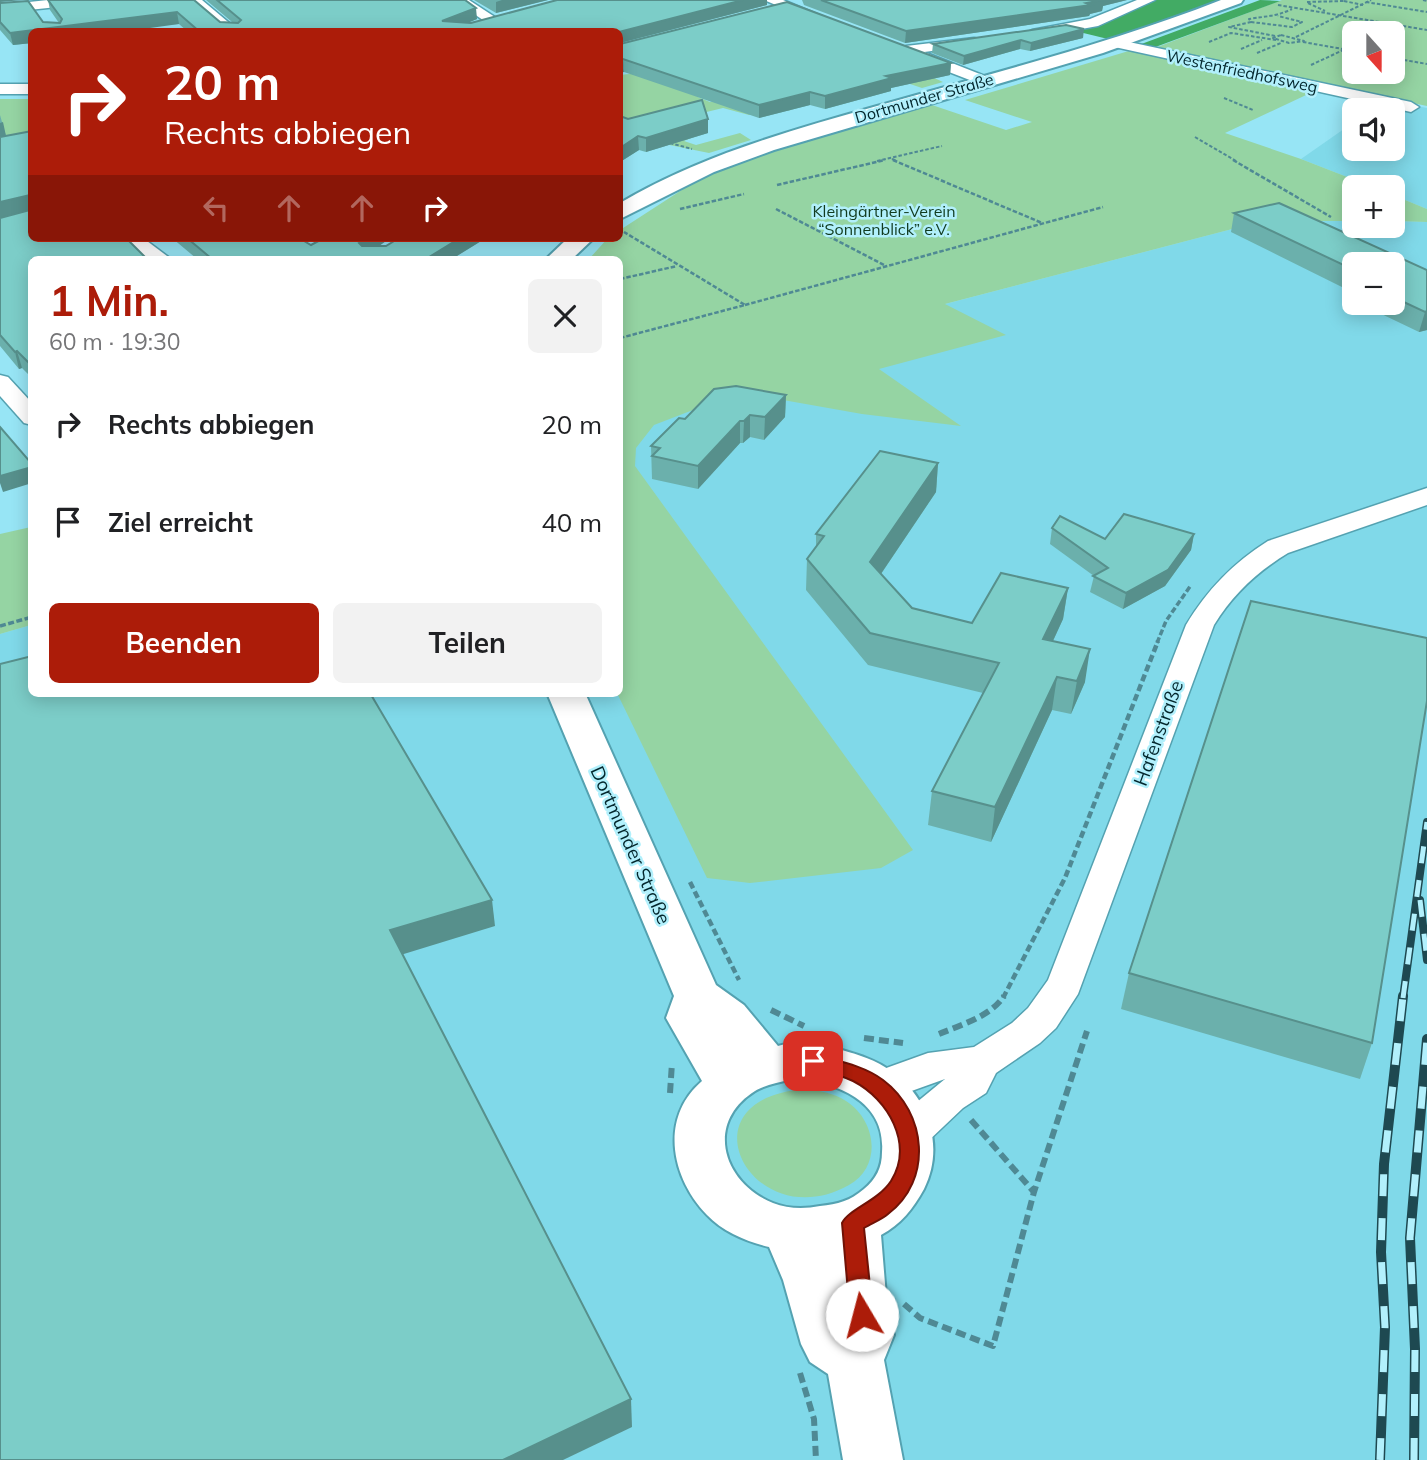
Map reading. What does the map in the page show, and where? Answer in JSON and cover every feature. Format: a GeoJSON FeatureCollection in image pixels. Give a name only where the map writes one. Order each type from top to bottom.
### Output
{"type":"FeatureCollection","features":[{"type":"Feature","properties":{"kind":"main road","name":"Dortmunder Straße"},"geometry":{"type":"LineString","coordinates":[[623,219],[664,187],[726,159],[778,141],[1115,43],[1236,0]]}},
{"type":"Feature","properties":{"kind":"main road"},"geometry":{"type":"LineString","coordinates":[[561,256],[577,242]]}},
{"type":"Feature","properties":{"kind":"main road","name":"Dortmunder Straße"},"geometry":{"type":"LineString","coordinates":[[568,697],[697,996],[690,1018],[747,1074]]}},
{"type":"Feature","properties":{"kind":"main road"},"geometry":{"type":"LineString","coordinates":[[790,1061],[825,1063],[858,1074],[878,1087],[897,1108],[909,1133],[909,1159],[901,1185],[881,1207],[853,1223],[822,1230],[789,1230],[746,1215],[728,1203],[708,1180],[698,1154],[699,1128],[709,1104],[747,1074],[790,1061]]}},
{"type":"Feature","properties":{"kind":"main road"},"geometry":{"type":"LineString","coordinates":[[853,1223],[865,1335],[855,1360],[873,1460]]}},
{"type":"Feature","properties":{"kind":"main road"},"geometry":{"type":"LineString","coordinates":[[789,1230],[811,1280],[830,1344],[855,1360]]}},
{"type":"Feature","properties":{"kind":"street"},"geometry":{"type":"LineString","coordinates":[[0,9],[39,11],[86,0]]}},
{"type":"Feature","properties":{"kind":"street"},"geometry":{"type":"LineString","coordinates":[[194,0],[228,28]]}},
{"type":"Feature","properties":{"kind":"street"},"geometry":{"type":"LineString","coordinates":[[460,0],[494,21]]}},
{"type":"Feature","properties":{"kind":"street"},"geometry":{"type":"LineString","coordinates":[[768,6],[786,6],[818,0]]}},
{"type":"Feature","properties":{"kind":"street"},"geometry":{"type":"LineString","coordinates":[[1021,36],[1093,23],[1147,0]]}},
{"type":"Feature","properties":{"kind":"street"},"geometry":{"type":"LineString","coordinates":[[786,6],[834,24]]}},
{"type":"Feature","properties":{"kind":"street"},"geometry":{"type":"LineString","coordinates":[[985,81],[900,48],[995,39]]}},
{"type":"Feature","properties":{"kind":"street","name":"Westenfriedhofsweg"},"geometry":{"type":"LineString","coordinates":[[1115,43],[1411,107]]}},
{"type":"Feature","properties":{"kind":"street"},"geometry":{"type":"LineString","coordinates":[[0,89],[28,89]]}},
{"type":"Feature","properties":{"kind":"street"},"geometry":{"type":"LineString","coordinates":[[136,242],[157,256]]}},
{"type":"Feature","properties":{"kind":"street"},"geometry":{"type":"LineString","coordinates":[[0,382],[28,414]]}},
{"type":"Feature","properties":{"kind":"street","name":"Hafenstraße"},"geometry":{"type":"LineString","coordinates":[[909,1133],[949,1097],[972,1082],[981,1063],[1034,1026],[1065,984],[1178,678],[1200,625],[1215,600],[1244,571],[1278,547],[1427,496]]}},
{"type":"Feature","properties":{"kind":"street"},"geometry":{"type":"LineString","coordinates":[[878,1087],[926,1068],[957,1060],[981,1063]]}},
{"type":"Feature","properties":{"kind":"path"},"geometry":{"type":"LineString","coordinates":[[1306,1],[1344,0],[1427,12]]}},
{"type":"Feature","properties":{"kind":"path"},"geometry":{"type":"LineString","coordinates":[[1318,27],[1251,22],[1229,27],[1275,36],[1296,37],[1318,27],[1342,16],[1371,0]]}},
{"type":"Feature","properties":{"kind":"path"},"geometry":{"type":"LineString","coordinates":[[1306,1],[1325,13]]}},
{"type":"Feature","properties":{"kind":"path"},"geometry":{"type":"LineString","coordinates":[[1278,5],[1376,21]]}},
{"type":"Feature","properties":{"kind":"path"},"geometry":{"type":"LineString","coordinates":[[1278,16],[1297,8]]}},
{"type":"Feature","properties":{"kind":"path"},"geometry":{"type":"LineString","coordinates":[[1251,22],[1249,19],[1278,16],[1297,19],[1301,24]]}},
{"type":"Feature","properties":{"kind":"path"},"geometry":{"type":"LineString","coordinates":[[1405,26],[1427,30]]}},
{"type":"Feature","properties":{"kind":"path"},"geometry":{"type":"LineString","coordinates":[[1275,36],[1274,39],[1283,42],[1303,42],[1342,49]]}},
{"type":"Feature","properties":{"kind":"path"},"geometry":{"type":"LineString","coordinates":[[1296,37],[1303,42]]}},
{"type":"Feature","properties":{"kind":"path"},"geometry":{"type":"LineString","coordinates":[[1405,60],[1427,64]]}},
{"type":"Feature","properties":{"kind":"path"},"geometry":{"type":"LineString","coordinates":[[1224,98],[1253,110]]}},
{"type":"Feature","properties":{"kind":"path"},"geometry":{"type":"LineString","coordinates":[[1195,137],[1331,217]]}},
{"type":"Feature","properties":{"kind":"path"},"geometry":{"type":"LineString","coordinates":[[670,143],[726,159]]}},
{"type":"Feature","properties":{"kind":"path"},"geometry":{"type":"LineString","coordinates":[[777,185],[942,146]]}},
{"type":"Feature","properties":{"kind":"path"},"geometry":{"type":"LineString","coordinates":[[892,159],[1042,223]]}},
{"type":"Feature","properties":{"kind":"path"},"geometry":{"type":"LineString","coordinates":[[668,212],[744,194]]}},
{"type":"Feature","properties":{"kind":"path"},"geometry":{"type":"LineString","coordinates":[[623,337],[1103,207]]}},
{"type":"Feature","properties":{"kind":"path"},"geometry":{"type":"LineString","coordinates":[[776,209],[886,266]]}},
{"type":"Feature","properties":{"kind":"path"},"geometry":{"type":"LineString","coordinates":[[623,223],[678,266],[745,305]]}},
{"type":"Feature","properties":{"kind":"path"},"geometry":{"type":"LineString","coordinates":[[623,278],[678,266]]}},
{"type":"Feature","properties":{"kind":"path"},"geometry":{"type":"LineString","coordinates":[[930,1037],[969,1023],[999,1004],[1011,986],[1065,878],[1166,621],[1182,595],[1198,579]]}},
{"type":"Feature","properties":{"kind":"path"},"geometry":{"type":"LineString","coordinates":[[0,626],[28,618]]}},
{"type":"Feature","properties":{"kind":"path"},"geometry":{"type":"LineString","coordinates":[[762,1005],[804,1026],[816,1028]]}},
{"type":"Feature","properties":{"kind":"path"},"geometry":{"type":"LineString","coordinates":[[859,1296],[893,1295],[920,1318],[993,1346],[1034,1192],[1087,1031]]}},
{"type":"Feature","properties":{"kind":"path"},"geometry":{"type":"LineString","coordinates":[[851,1035],[904,1043],[917,1042]]}},
{"type":"Feature","properties":{"kind":"shaded area"},"geometry":{"type":"Polygon","coordinates":[[[1405,104],[1427,108],[1427,209],[1405,200],[1405,175],[1342,175],[1301,159],[1342,130],[1342,161],[1405,161],[1405,104]]]}},
{"type":"Feature","properties":{"kind":"shaded area"},"geometry":{"type":"Polygon","coordinates":[[[1263,221],[1342,221],[1342,238],[1405,238],[1405,221],[1427,222],[1427,1460],[0,1460],[0,634],[28,626],[28,697],[623,697],[623,388],[1263,221]]]}},
{"type":"Feature","properties":{"kind":"green space"},"geometry":{"type":"Polygon","coordinates":[[[1154,0],[1221,0],[1108,39],[1071,30],[1154,0]]]}},
{"type":"Feature","properties":{"kind":"green space"},"geometry":{"type":"Polygon","coordinates":[[[1260,0],[1280,1],[1150,49],[1136,46],[1260,0]]]}},
{"type":"Feature","properties":{"kind":"green space"},"geometry":{"type":"Polygon","coordinates":[[[1282,0],[1427,0],[1427,106],[1405,101],[1405,98],[1388,98],[1152,49],[1282,0]]]}},
{"type":"Feature","properties":{"kind":"green space"},"geometry":{"type":"Polygon","coordinates":[[[755,26],[798,31],[828,43],[837,42],[859,52],[848,55],[861,60],[875,58],[925,79],[932,77],[943,82],[922,88],[883,75],[857,81],[849,78],[835,82],[819,77],[810,79],[816,82],[792,88],[766,80],[698,97],[710,102],[742,93],[791,110],[785,111],[771,106],[753,111],[756,113],[749,115],[723,108],[694,115],[703,123],[678,130],[693,137],[684,141],[696,145],[740,133],[751,140],[709,153],[623,136],[623,75],[665,70],[713,58],[711,56],[724,53],[715,49],[720,47],[713,45],[723,43],[718,40],[722,39],[718,38],[758,28],[755,26]]]}},
{"type":"Feature","properties":{"kind":"green space","name":"Kleingärtner-Verein “Sonnenblick” e.V."},"geometry":{"type":"Polygon","coordinates":[[[1132,50],[1321,88],[1225,133],[1342,175],[1342,221],[1263,221],[945,304],[1006,335],[879,369],[961,426],[862,414],[783,400],[719,400],[654,425],[636,448],[635,466],[913,850],[881,868],[750,883],[707,878],[619,697],[623,697],[623,256],[592,256],[604,242],[623,242],[623,228],[691,184],[733,165],[804,141],[932,105],[1006,130],[1032,122],[965,100],[1132,50]]]}},
{"type":"Feature","properties":{"kind":"green space"},"geometry":{"type":"Polygon","coordinates":[[[0,99],[28,99],[28,133],[0,142],[0,99]]]}},
{"type":"Feature","properties":{"kind":"green space"},"geometry":{"type":"Polygon","coordinates":[[[1405,200],[1427,209],[1427,222],[1405,221],[1405,200]]]}},
{"type":"Feature","properties":{"kind":"green space"},"geometry":{"type":"Polygon","coordinates":[[[28,528],[28,626],[0,634],[0,534],[28,528]]]}},
{"type":"Feature","properties":{"kind":"green space"},"geometry":{"type":"Polygon","coordinates":[[[806,1089],[837,1096],[856,1109],[864,1119],[872,1143],[867,1167],[860,1177],[849,1185],[814,1197],[783,1194],[759,1181],[743,1161],[737,1138],[744,1115],[767,1098],[806,1089]]]}},
{"type":"Feature","properties":{"kind":"building"},"geometry":{"type":"Polygon","coordinates":[[[48,0],[194,0],[220,22],[238,23],[241,20],[217,0],[465,0],[476,8],[442,21],[471,23],[557,0],[743,0],[623,31],[623,28],[195,28],[177,12],[50,28],[28,28],[28,31],[10,33],[0,22],[0,3],[28,1],[43,22],[60,23],[62,19],[48,0]]]}},
{"type":"Feature","properties":{"kind":"building"},"geometry":{"type":"Polygon","coordinates":[[[821,0],[1103,0],[1086,3],[1091,5],[906,31],[821,0]]]}},
{"type":"Feature","properties":{"kind":"building"},"geometry":{"type":"Polygon","coordinates":[[[787,2],[951,63],[886,76],[892,78],[825,96],[810,92],[759,105],[623,59],[623,43],[787,2]]]}},
{"type":"Feature","properties":{"kind":"building"},"geometry":{"type":"Polygon","coordinates":[[[1066,25],[1084,29],[1031,43],[1021,40],[964,56],[933,44],[1066,25]]]}},
{"type":"Feature","properties":{"kind":"building"},"geometry":{"type":"Polygon","coordinates":[[[702,100],[708,119],[646,138],[638,136],[623,146],[623,117],[628,119],[702,100]]]}},
{"type":"Feature","properties":{"kind":"building"},"geometry":{"type":"Polygon","coordinates":[[[28,132],[28,195],[0,202],[0,137],[28,132]]]}},
{"type":"Feature","properties":{"kind":"building"},"geometry":{"type":"Polygon","coordinates":[[[1279,203],[1342,232],[1342,238],[1356,238],[1387,252],[1342,252],[1342,264],[1234,213],[1279,203]]]}},
{"type":"Feature","properties":{"kind":"building"},"geometry":{"type":"Polygon","coordinates":[[[28,211],[28,242],[130,242],[144,256],[28,256],[28,362],[0,335],[0,218],[28,211]]]}},
{"type":"Feature","properties":{"kind":"building"},"geometry":{"type":"Polygon","coordinates":[[[192,242],[306,242],[311,245],[317,242],[361,242],[362,246],[386,246],[392,242],[454,242],[431,256],[208,256],[192,242]]]}},
{"type":"Feature","properties":{"kind":"building"},"geometry":{"type":"Polygon","coordinates":[[[1405,260],[1427,270],[1425,312],[1405,303],[1405,260]]]}},
{"type":"Feature","properties":{"kind":"building"},"geometry":{"type":"Polygon","coordinates":[[[736,386],[786,395],[765,417],[750,415],[740,421],[698,466],[652,456],[660,448],[651,446],[679,418],[685,419],[714,389],[736,386]]]}},
{"type":"Feature","properties":{"kind":"building"},"geometry":{"type":"Polygon","coordinates":[[[0,427],[28,459],[28,468],[0,476],[0,427]]]}},
{"type":"Feature","properties":{"kind":"building"},"geometry":{"type":"Polygon","coordinates":[[[880,451],[938,463],[870,562],[912,608],[972,623],[1001,573],[1068,588],[1043,639],[1090,649],[1077,681],[1057,677],[995,807],[932,791],[999,663],[870,633],[807,559],[824,536],[816,534],[880,451]]]}},
{"type":"Feature","properties":{"kind":"building"},"geometry":{"type":"Polygon","coordinates":[[[1124,514],[1194,534],[1168,570],[1126,593],[1093,576],[1108,568],[1052,528],[1060,516],[1105,539],[1124,514]]]}},
{"type":"Feature","properties":{"kind":"building"},"geometry":{"type":"Polygon","coordinates":[[[1251,601],[1427,638],[1427,701],[1372,1043],[1129,973],[1251,601]]]}},
{"type":"Feature","properties":{"kind":"building"},"geometry":{"type":"Polygon","coordinates":[[[28,657],[28,697],[372,697],[492,900],[390,930],[631,1399],[503,1460],[0,1460],[0,664],[28,657]]]}},
{"type":"Feature","properties":{"kind":"railway"},"geometry":{"type":"LineString","coordinates":[[1403,998],[1427,822]]}},
{"type":"Feature","properties":{"kind":"railway"},"geometry":{"type":"LineString","coordinates":[[1420,900],[1427,960]]}},
{"type":"Feature","properties":{"kind":"railway"},"geometry":{"type":"LineString","coordinates":[[1380,1460],[1385,1327],[1381,1252],[1384,1164],[1403,996]]}},
{"type":"Feature","properties":{"kind":"railway"},"geometry":{"type":"LineString","coordinates":[[1414,1460],[1415,1349],[1410,1238],[1427,1039]]}},
{"type":"Feature","properties":{"kind":"route"},"geometry":{"type":"LineString","coordinates":[[813,1061],[858,1074],[878,1087],[897,1108],[909,1133],[909,1159],[901,1185],[881,1207],[853,1223],[862,1315]]}}]}
